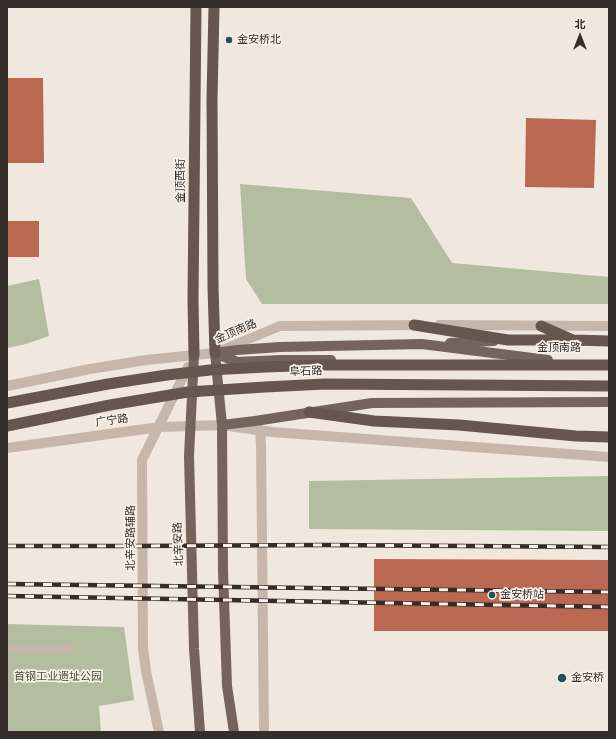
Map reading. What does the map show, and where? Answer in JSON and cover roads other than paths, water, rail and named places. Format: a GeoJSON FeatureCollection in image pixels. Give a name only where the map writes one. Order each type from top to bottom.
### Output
{"type":"FeatureCollection","features":[{"type":"Feature","properties":{"kind":"highway","name":"金顶西街"},"geometry":{"type":"LineString","coordinates":[[194,354],[193,291],[196,7]]}},
{"type":"Feature","properties":{"kind":"highway"},"geometry":{"type":"LineString","coordinates":[[214,7],[212,99],[212,279],[215,353]]}},
{"type":"Feature","properties":{"kind":"highway"},"geometry":{"type":"LineString","coordinates":[[414,325],[508,340],[609,341]]}},
{"type":"Feature","properties":{"kind":"highway"},"geometry":{"type":"LineString","coordinates":[[541,326],[573,340]]}},
{"type":"Feature","properties":{"kind":"highway","name":"阜石路"},"geometry":{"type":"LineString","coordinates":[[7,403],[108,384],[167,375],[265,367],[325,365],[609,365]]}},
{"type":"Feature","properties":{"kind":"highway","name":"阜石路"},"geometry":{"type":"LineString","coordinates":[[7,426],[110,405],[188,392],[324,384],[609,386]]}},
{"type":"Feature","properties":{"kind":"highway"},"geometry":{"type":"LineString","coordinates":[[309,412],[374,421],[459,425],[576,436],[609,437]]}},
{"type":"Feature","properties":{"kind":"main road"},"geometry":{"type":"LineString","coordinates":[[234,732],[226,678],[223,570],[222,424],[215,353],[280,346],[422,344],[508,340]]}},
{"type":"Feature","properties":{"kind":"main road"},"geometry":{"type":"LineString","coordinates":[[422,344],[548,360]]}},
{"type":"Feature","properties":{"kind":"main road","name":"金顶南路"},"geometry":{"type":"LineString","coordinates":[[215,353],[237,362],[281,360],[609,360]]}},
{"type":"Feature","properties":{"kind":"main road","name":"北辛安路"},"geometry":{"type":"LineString","coordinates":[[194,354],[190,426],[190,509],[194,649],[200,732]]}},
{"type":"Feature","properties":{"kind":"main road"},"geometry":{"type":"LineString","coordinates":[[222,424],[255,421],[372,403],[609,402]]}},
{"type":"Feature","properties":{"kind":"street","name":"金顶南路"},"geometry":{"type":"LineString","coordinates":[[215,353],[280,326],[609,326]]}},
{"type":"Feature","properties":{"kind":"street"},"geometry":{"type":"LineString","coordinates":[[7,386],[90,369],[146,360],[215,353]]}},
{"type":"Feature","properties":{"kind":"street","name":"北辛安路辅路"},"geometry":{"type":"LineString","coordinates":[[159,732],[146,671],[143,648],[142,460],[160,427],[194,354]]}},
{"type":"Feature","properties":{"kind":"street"},"geometry":{"type":"LineString","coordinates":[[255,421],[260,430],[264,732]]}},
{"type":"Feature","properties":{"kind":"street"},"geometry":{"type":"LineString","coordinates":[[222,424],[260,430],[609,457]]}},
{"type":"Feature","properties":{"kind":"street","name":"广宁路"},"geometry":{"type":"LineString","coordinates":[[7,448],[160,427],[222,424]]}},
{"type":"Feature","properties":{"kind":"lane"},"geometry":{"type":"LineString","coordinates":[[7,649],[70,649]]}},
{"type":"Feature","properties":{"kind":"railway"},"geometry":{"type":"LineString","coordinates":[[7,546],[323,545],[609,547]]}},
{"type":"Feature","properties":{"kind":"railway"},"geometry":{"type":"LineString","coordinates":[[7,584],[609,592]]}},
{"type":"Feature","properties":{"kind":"railway"},"geometry":{"type":"LineString","coordinates":[[7,596],[609,607]]}},
{"type":"Feature","properties":{"kind":"place","name":"金安桥北"},"geometry":{"type":"Point","coordinates":[229,40]}},
{"type":"Feature","properties":{"kind":"place","name":"金安桥站"},"geometry":{"type":"Point","coordinates":[492,595]}},
{"type":"Feature","properties":{"kind":"place","name":"金安桥"},"geometry":{"type":"Point","coordinates":[562,678]}},
{"type":"Feature","properties":{"kind":"park label","name":"首钢工业遗址公园"},"geometry":{"type":"Point","coordinates":[58,677]}}]}
